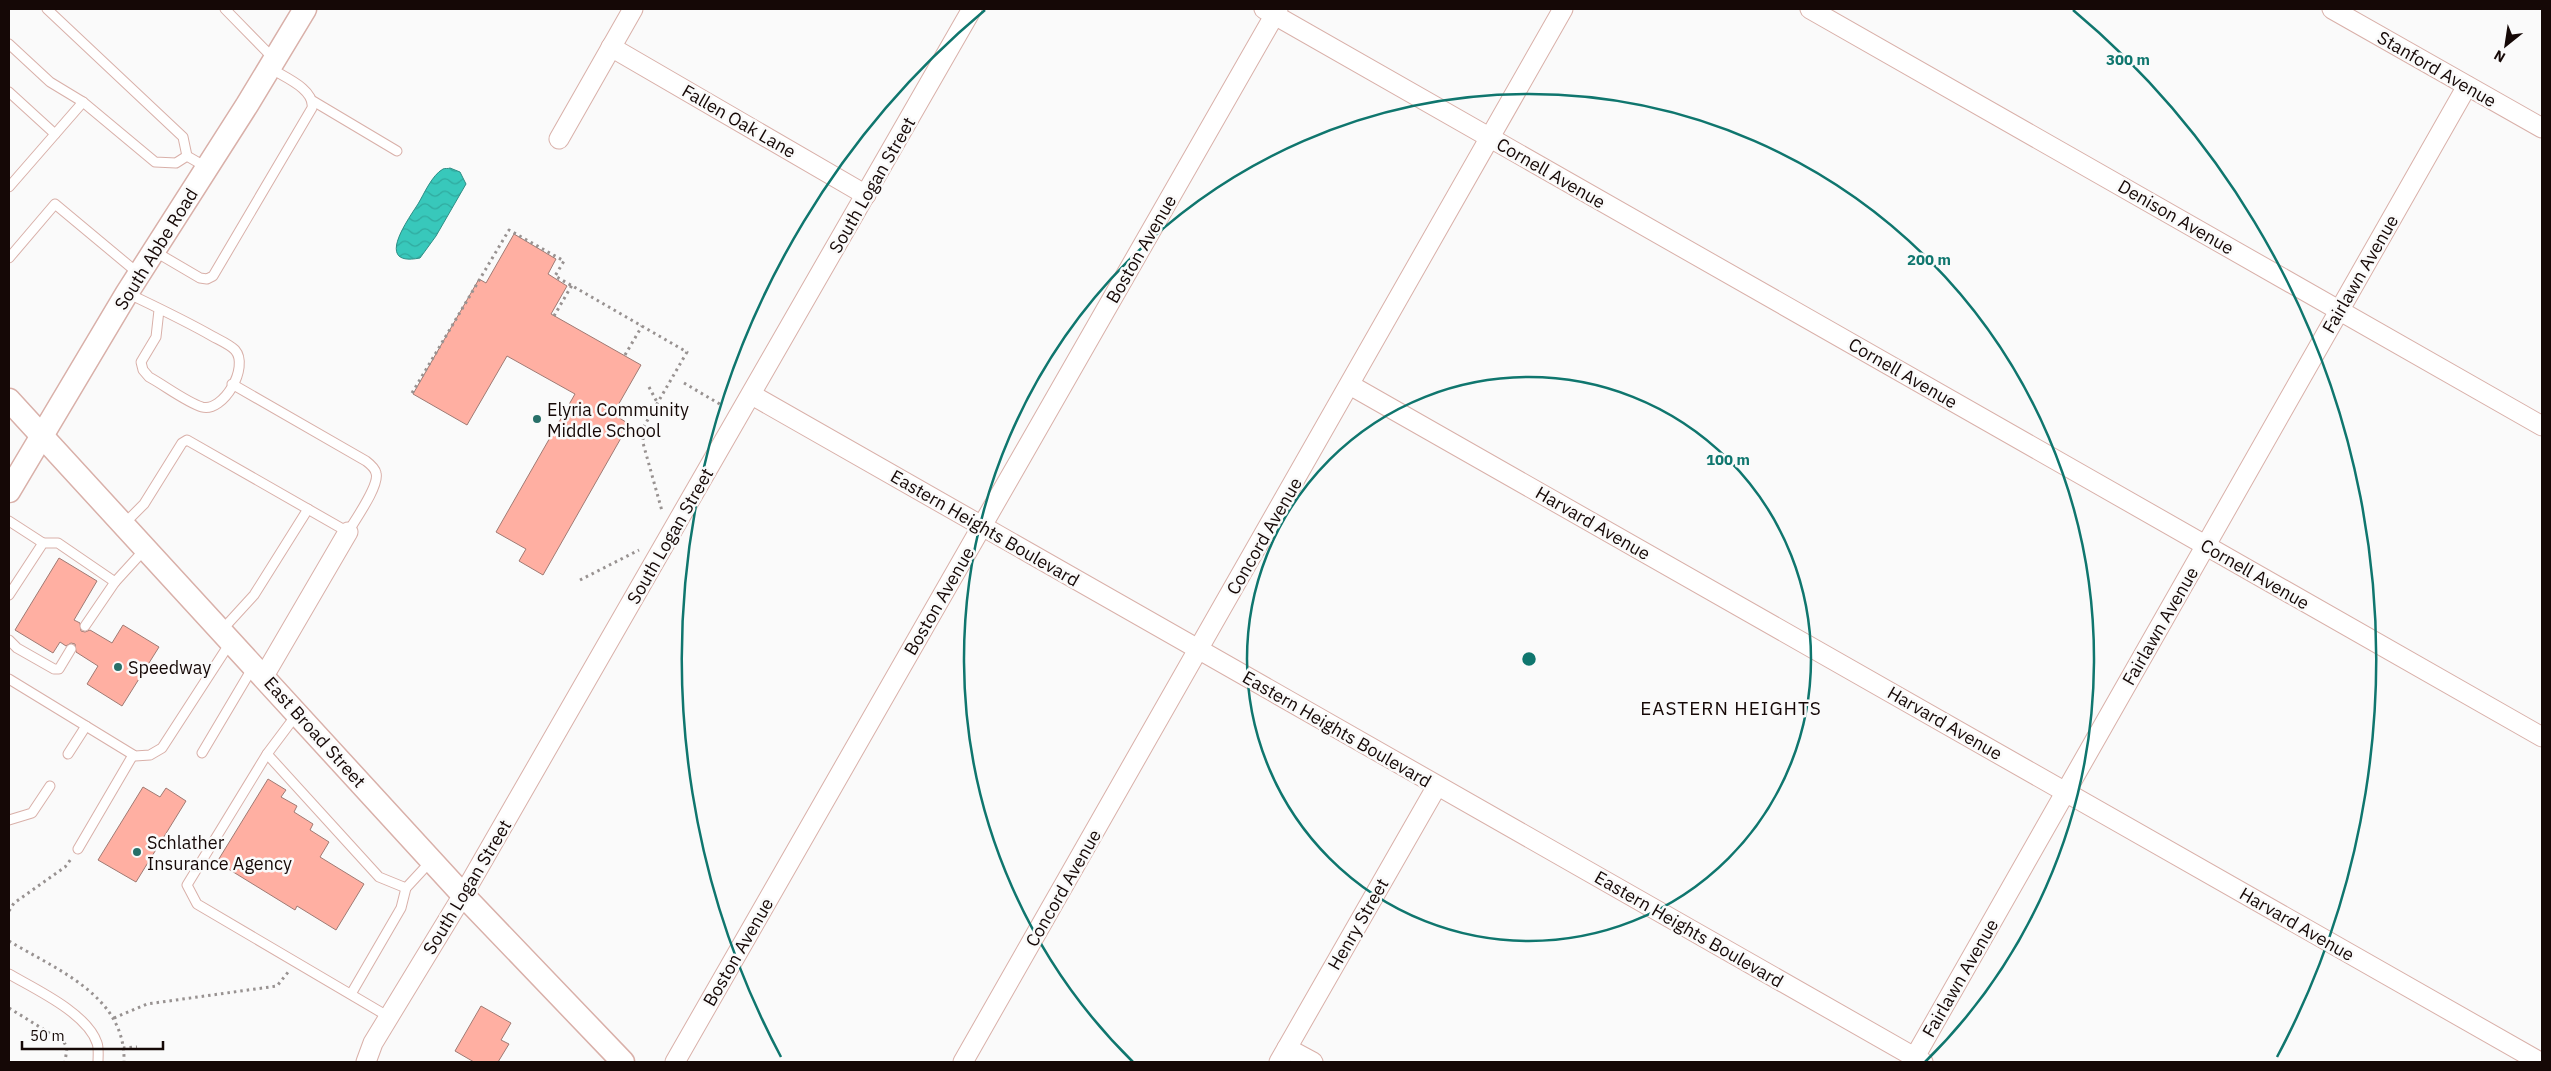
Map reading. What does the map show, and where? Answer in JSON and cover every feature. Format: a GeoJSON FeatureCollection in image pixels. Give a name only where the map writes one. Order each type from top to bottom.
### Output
{"type":"FeatureCollection","features":[{"type":"Feature","properties":{"kind":"street","name":"South Abbe Road"},"geometry":{"type":"LineString","coordinates":[[9,490],[133,284],[305,9]]}},
{"type":"Feature","properties":{"kind":"street"},"geometry":{"type":"LineString","coordinates":[[559,139],[633,9]]}},
{"type":"Feature","properties":{"kind":"street","name":"South Logan Street"},"geometry":{"type":"LineString","coordinates":[[366,1062],[373,1043],[463,895],[752,395],[972,9]]}},
{"type":"Feature","properties":{"kind":"street","name":"Concord Avenue"},"geometry":{"type":"LineString","coordinates":[[963,1062],[1563,9]]}},
{"type":"Feature","properties":{"kind":"street","name":"Denison Avenue"},"geometry":{"type":"LineString","coordinates":[[1810,9],[2542,426]]}},
{"type":"Feature","properties":{"kind":"street","name":"Stanford Avenue"},"geometry":{"type":"LineString","coordinates":[[2332,9],[2542,128]]}},
{"type":"Feature","properties":{"kind":"street","name":"Cornell Avenue"},"geometry":{"type":"LineString","coordinates":[[1272,11],[1490,138],[2542,737]]}},
{"type":"Feature","properties":{"kind":"street","name":"Boston Avenue"},"geometry":{"type":"LineString","coordinates":[[675,1062],[982,526],[1272,11]]}},
{"type":"Feature","properties":{"kind":"street","name":"Fallen Oak Lane"},"geometry":{"type":"LineString","coordinates":[[611,47],[866,195]]}},
{"type":"Feature","properties":{"kind":"street","name":"Fairlawn Avenue"},"geometry":{"type":"LineString","coordinates":[[1916,1061],[2066,792],[2467,86]]}},
{"type":"Feature","properties":{"kind":"street","name":"Harvard Avenue"},"geometry":{"type":"LineString","coordinates":[[1350,384],[2540,1062]]}},
{"type":"Feature","properties":{"kind":"street","name":"Eastern Heights Boulevard"},"geometry":{"type":"LineString","coordinates":[[752,395],[1916,1061]]}},
{"type":"Feature","properties":{"kind":"street","name":"East Broad Street"},"geometry":{"type":"LineString","coordinates":[[9,400],[259,670],[463,895],[622,1062]]}},
{"type":"Feature","properties":{"kind":"street"},"geometry":{"type":"LineString","coordinates":[[259,670],[348,532]]}},
{"type":"Feature","properties":{"kind":"street","name":"Henry Street"},"geometry":{"type":"LineString","coordinates":[[1283,1055],[1436,786]]}},
{"type":"Feature","properties":{"kind":"street"},"geometry":{"type":"LineString","coordinates":[[1283,1055],[1313,1062]]}},
{"type":"Feature","properties":{"kind":"lane"},"geometry":{"type":"LineString","coordinates":[[47,9],[183,136],[187,156],[206,167]]}},
{"type":"Feature","properties":{"kind":"lane"},"geometry":{"type":"LineString","coordinates":[[228,10],[272,64],[310,94],[313,101],[397,150]]}},
{"type":"Feature","properties":{"kind":"lane"},"geometry":{"type":"LineString","coordinates":[[9,44],[50,82],[83,102],[155,162],[176,163],[187,156]]}},
{"type":"Feature","properties":{"kind":"lane"},"geometry":{"type":"LineString","coordinates":[[9,92],[55,134]]}},
{"type":"Feature","properties":{"kind":"lane"},"geometry":{"type":"LineString","coordinates":[[154,250],[200,278],[207,279],[213,276],[307,116],[313,101]]}},
{"type":"Feature","properties":{"kind":"lane"},"geometry":{"type":"LineString","coordinates":[[9,187],[83,102]]}},
{"type":"Feature","properties":{"kind":"lane"},"geometry":{"type":"LineString","coordinates":[[9,258],[55,204],[159,310],[175,315],[234,350],[241,360],[240,370],[222,401],[213,407],[202,407],[149,377],[143,370],[141,362],[156,337],[159,310]]}},
{"type":"Feature","properties":{"kind":"lane"},"geometry":{"type":"LineString","coordinates":[[124,524],[144,504],[182,443],[187,440],[348,532],[376,484],[377,474],[366,461],[232,384]]}},
{"type":"Feature","properties":{"kind":"lane"},"geometry":{"type":"LineString","coordinates":[[9,679],[133,755],[150,755],[162,748],[227,636],[308,509]]}},
{"type":"Feature","properties":{"kind":"lane"},"geometry":{"type":"LineString","coordinates":[[9,521],[43,543],[58,543],[115,582]]}},
{"type":"Feature","properties":{"kind":"lane"},"geometry":{"type":"LineString","coordinates":[[9,595],[43,543]]}},
{"type":"Feature","properties":{"kind":"lane"},"geometry":{"type":"LineString","coordinates":[[84,626],[115,582],[146,548]]}},
{"type":"Feature","properties":{"kind":"lane"},"geometry":{"type":"LineString","coordinates":[[9,640],[17,648],[54,669],[59,669],[70,649]]}},
{"type":"Feature","properties":{"kind":"lane"},"geometry":{"type":"LineString","coordinates":[[202,753],[259,670]]}},
{"type":"Feature","properties":{"kind":"lane"},"geometry":{"type":"LineString","coordinates":[[298,713],[267,754],[187,885],[197,904],[389,1017]]}},
{"type":"Feature","properties":{"kind":"lane"},"geometry":{"type":"LineString","coordinates":[[68,754],[86,726]]}},
{"type":"Feature","properties":{"kind":"lane"},"geometry":{"type":"LineString","coordinates":[[267,754],[379,877],[406,888]]}},
{"type":"Feature","properties":{"kind":"lane"},"geometry":{"type":"LineString","coordinates":[[78,849],[133,755]]}},
{"type":"Feature","properties":{"kind":"lane"},"geometry":{"type":"LineString","coordinates":[[9,820],[32,813],[50,786]]}},
{"type":"Feature","properties":{"kind":"lane"},"geometry":{"type":"LineString","coordinates":[[351,994],[401,908],[406,888],[432,861]]}},
{"type":"Feature","properties":{"kind":"lane"},"geometry":{"type":"LineString","coordinates":[[9,974],[56,1001],[90,1029],[98,1044],[98,1062]]}},
{"type":"Feature","properties":{"kind":"path"},"geometry":{"type":"LineString","coordinates":[[412,393],[509,230],[564,261],[555,276],[687,352],[646,421],[642,435],[662,512]]}},
{"type":"Feature","properties":{"kind":"path"},"geometry":{"type":"LineString","coordinates":[[554,316],[572,285]]}},
{"type":"Feature","properties":{"kind":"path"},"geometry":{"type":"LineString","coordinates":[[625,355],[642,326]]}},
{"type":"Feature","properties":{"kind":"path"},"geometry":{"type":"LineString","coordinates":[[684,383],[723,406]]}},
{"type":"Feature","properties":{"kind":"path"},"geometry":{"type":"LineString","coordinates":[[649,387],[657,402]]}},
{"type":"Feature","properties":{"kind":"path"},"geometry":{"type":"LineString","coordinates":[[580,580],[642,548]]}},
{"type":"Feature","properties":{"kind":"path"},"geometry":{"type":"LineString","coordinates":[[9,911],[14,903],[65,867]]}},
{"type":"Feature","properties":{"kind":"path"},"geometry":{"type":"LineString","coordinates":[[9,941],[96,995],[114,1018],[123,1048],[124,1062]]}},
{"type":"Feature","properties":{"kind":"path"},"geometry":{"type":"LineString","coordinates":[[114,1018],[147,1004],[277,986],[282,982]]}},
{"type":"Feature","properties":{"kind":"path"},"geometry":{"type":"LineString","coordinates":[[9,1008],[64,1042],[66,1048],[65,1062]]}},
{"type":"Feature","properties":{"kind":"path"},"geometry":{"type":"LineString","coordinates":[[123,1048],[137,1047]]}},
{"type":"Feature","properties":{"kind":"water"},"geometry":{"type":"Polygon","coordinates":[[[450,168],[460,172],[466,184],[436,236],[420,258],[406,259],[399,256],[396,249],[407,221],[435,176],[443,169],[450,168]]]}},
{"type":"Feature","properties":{"kind":"building"},"geometry":{"type":"Polygon","coordinates":[[[514,234],[556,259],[548,274],[567,286],[551,314],[641,365],[613,414],[629,424],[543,575],[519,561],[526,549],[496,532],[575,394],[507,356],[467,425],[413,394],[479,279],[486,283],[514,234]]]}},
{"type":"Feature","properties":{"kind":"building"},"geometry":{"type":"Polygon","coordinates":[[[59,558],[97,581],[74,620],[80,623],[81,631],[90,630],[112,643],[123,625],[159,647],[122,706],[87,684],[98,666],[76,652],[75,644],[71,643],[66,646],[60,642],[53,653],[15,630],[59,558]]]}},
{"type":"Feature","properties":{"kind":"building"},"geometry":{"type":"Polygon","coordinates":[[[268,779],[286,790],[281,797],[297,806],[294,812],[313,824],[310,830],[329,842],[320,857],[364,884],[336,930],[297,906],[295,910],[217,862],[268,779]]]}},
{"type":"Feature","properties":{"kind":"building"},"geometry":{"type":"Polygon","coordinates":[[[143,787],[160,797],[166,788],[186,801],[136,882],[98,860],[143,787]]]}},
{"type":"Feature","properties":{"kind":"building"},"geometry":{"type":"Polygon","coordinates":[[[481,1006],[511,1023],[501,1040],[509,1044],[498,1062],[474,1062],[455,1051],[481,1006]]]}},
{"type":"Feature","properties":{"kind":"place","name":"Elyria Community Middle School"},"geometry":{"type":"Point","coordinates":[537,419]}},
{"type":"Feature","properties":{"kind":"place","name":"Speedway"},"geometry":{"type":"Point","coordinates":[118,667]}},
{"type":"Feature","properties":{"kind":"place","name":"Schlather Insurance Agency"},"geometry":{"type":"Point","coordinates":[137,852]}},
{"type":"Feature","properties":{"kind":"district","name":"EASTERN HEIGHTS"},"geometry":{"type":"Point","coordinates":[1731,708]}}]}
